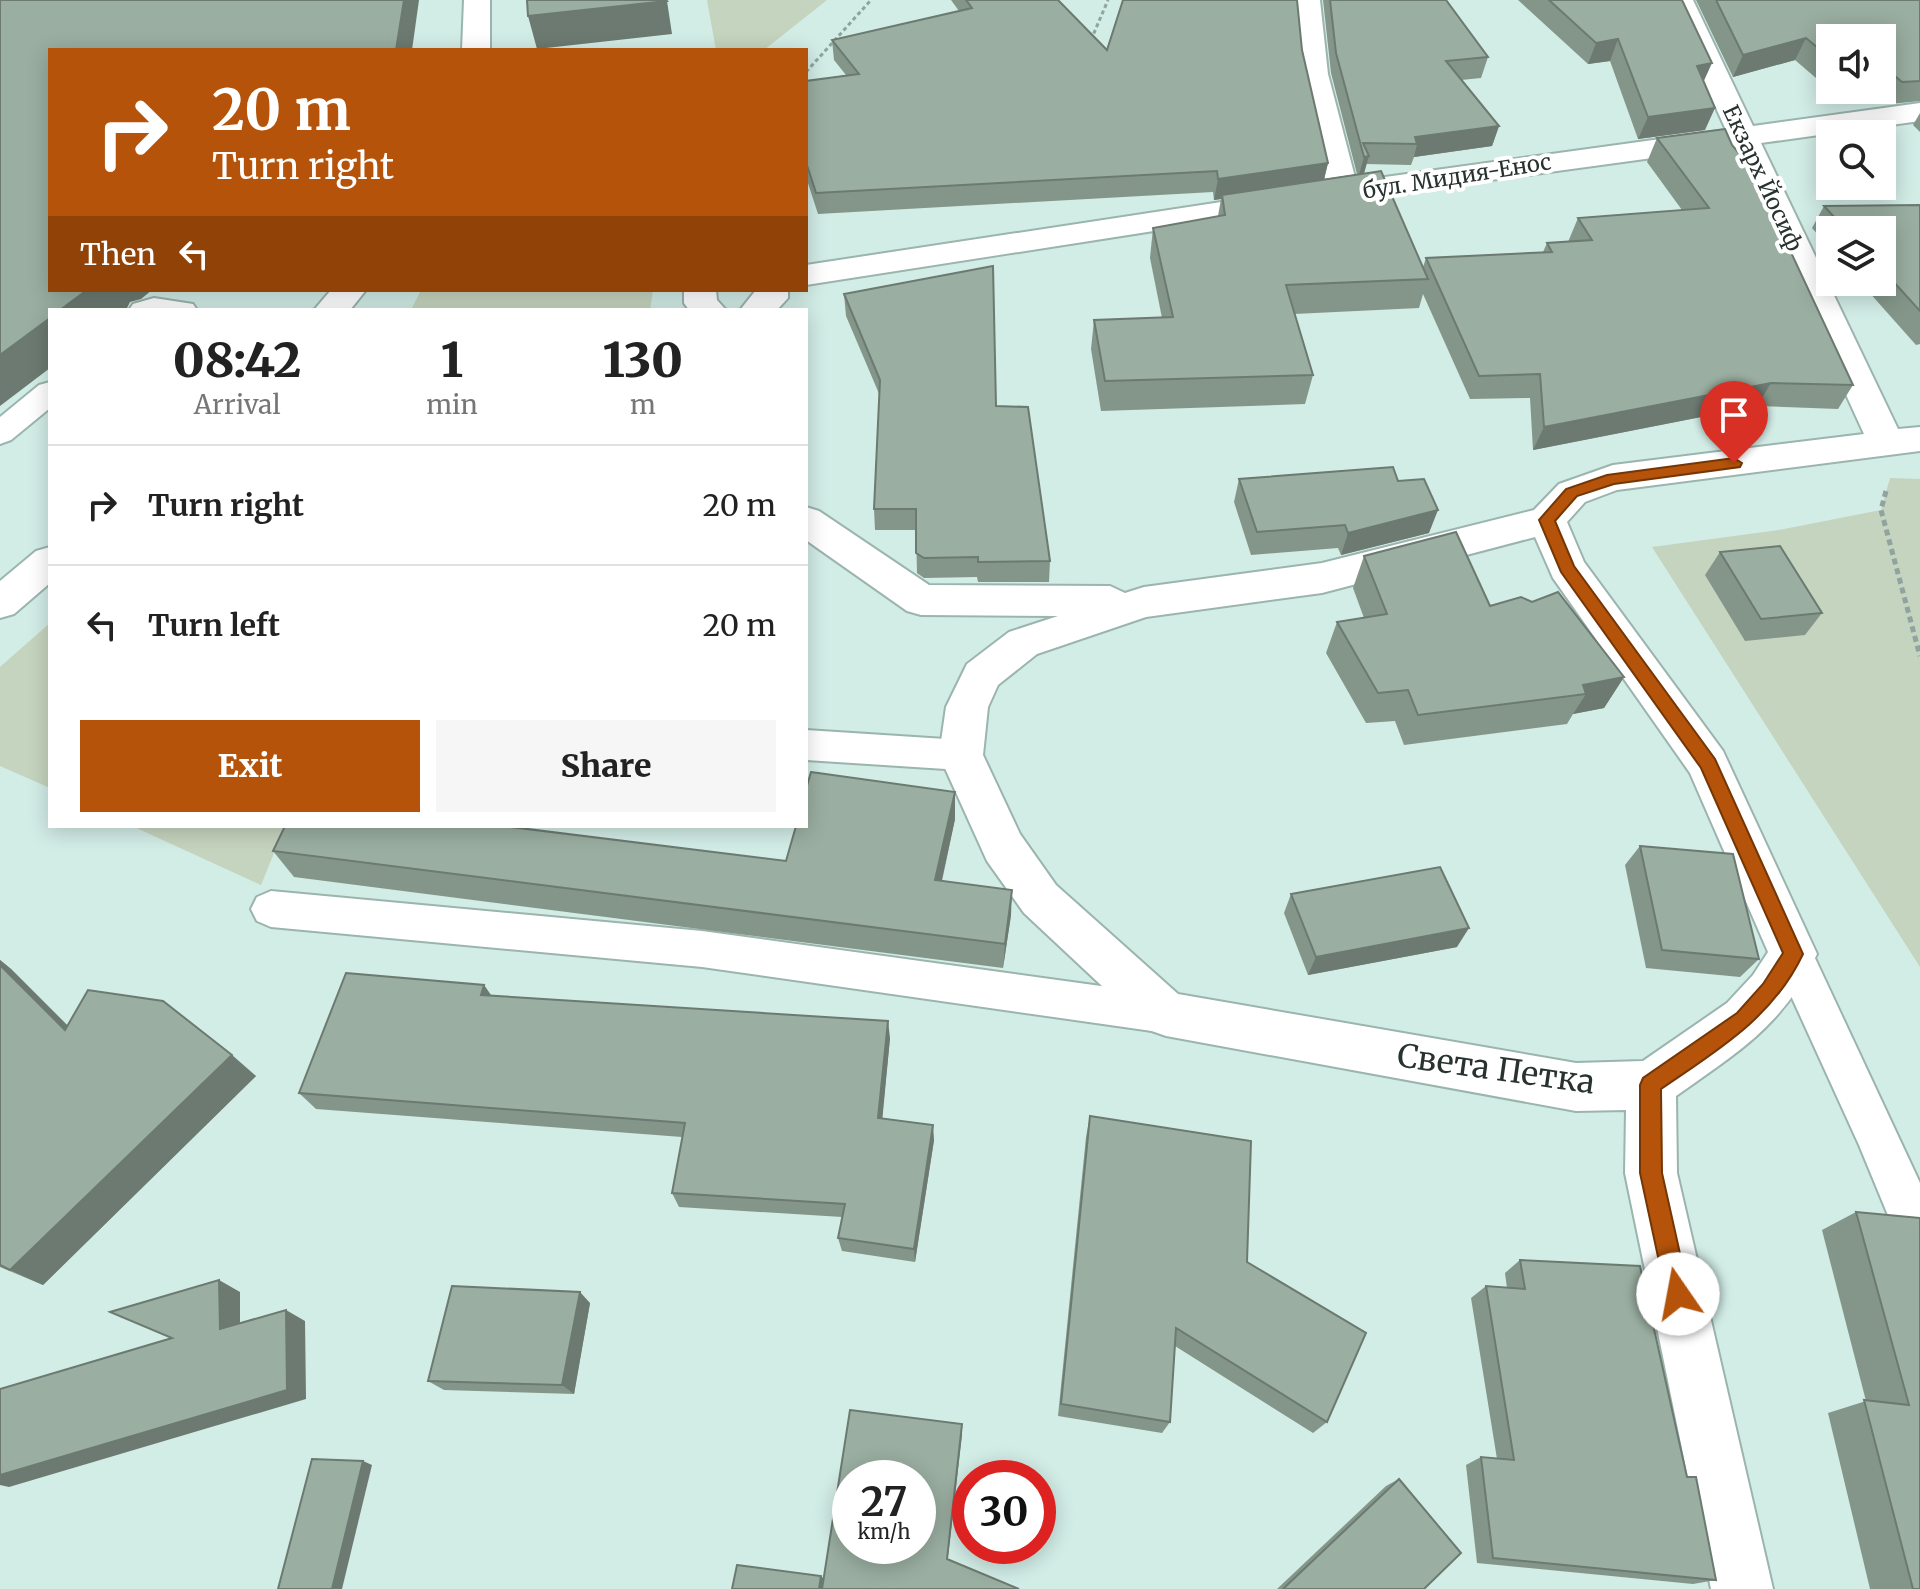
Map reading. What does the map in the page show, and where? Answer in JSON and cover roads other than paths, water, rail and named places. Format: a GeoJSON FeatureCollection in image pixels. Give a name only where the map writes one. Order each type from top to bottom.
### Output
{"type":"FeatureCollection","features":[{"type":"Feature","properties":{"kind":"street"},"geometry":{"type":"LineString","coordinates":[[476,48],[477,0]]}},
{"type":"Feature","properties":{"kind":"street"},"geometry":{"type":"LineString","coordinates":[[1307,0],[1308,50],[1326,137],[1345,193]]}},
{"type":"Feature","properties":{"kind":"street","name":"Екзарх Йосиф"},"geometry":{"type":"LineString","coordinates":[[1680,0],[1744,134],[1903,441]]}},
{"type":"Feature","properties":{"kind":"street","name":"бул. Мидия-Енос"},"geometry":{"type":"LineString","coordinates":[[808,275],[1744,134],[1920,112]]}},
{"type":"Feature","properties":{"kind":"street"},"geometry":{"type":"LineString","coordinates":[[333,308],[348,292]]}},
{"type":"Feature","properties":{"kind":"street"},"geometry":{"type":"LineString","coordinates":[[759,308],[771,298],[772,292]]}},
{"type":"Feature","properties":{"kind":"street"},"geometry":{"type":"LineString","coordinates":[[808,522],[921,600],[1144,602],[1322,578],[1547,520],[1572,493],[1613,478],[1903,441]]}},
{"type":"Feature","properties":{"kind":"street"},"geometry":{"type":"LineString","coordinates":[[1547,520],[1567,568],[1708,764],[1793,954],[1770,991],[1744,1019],[1651,1085],[1651,1173],[1742,1589]]}},
{"type":"Feature","properties":{"kind":"street"},"geometry":{"type":"LineString","coordinates":[[0,603],[48,563]]}},
{"type":"Feature","properties":{"kind":"street"},"geometry":{"type":"LineString","coordinates":[[1144,602],[1023,643],[982,675],[967,707],[961,755],[1003,847],[1040,899],[1166,1014]]}},
{"type":"Feature","properties":{"kind":"street","name":"Света Петка"},"geometry":{"type":"LineString","coordinates":[[1166,1014],[1576,1087],[1651,1085]]}},
{"type":"Feature","properties":{"kind":"lane"},"geometry":{"type":"LineString","coordinates":[[0,433],[48,394]]}},
{"type":"Feature","properties":{"kind":"lane"},"geometry":{"type":"LineString","coordinates":[[808,745],[961,755]]}},
{"type":"Feature","properties":{"kind":"lane"},"geometry":{"type":"LineString","coordinates":[[271,909],[702,949],[1166,1014]]}},
{"type":"Feature","properties":{"kind":"lane"},"geometry":{"type":"LineString","coordinates":[[1793,954],[1878,1137],[1920,1238]]}}]}
